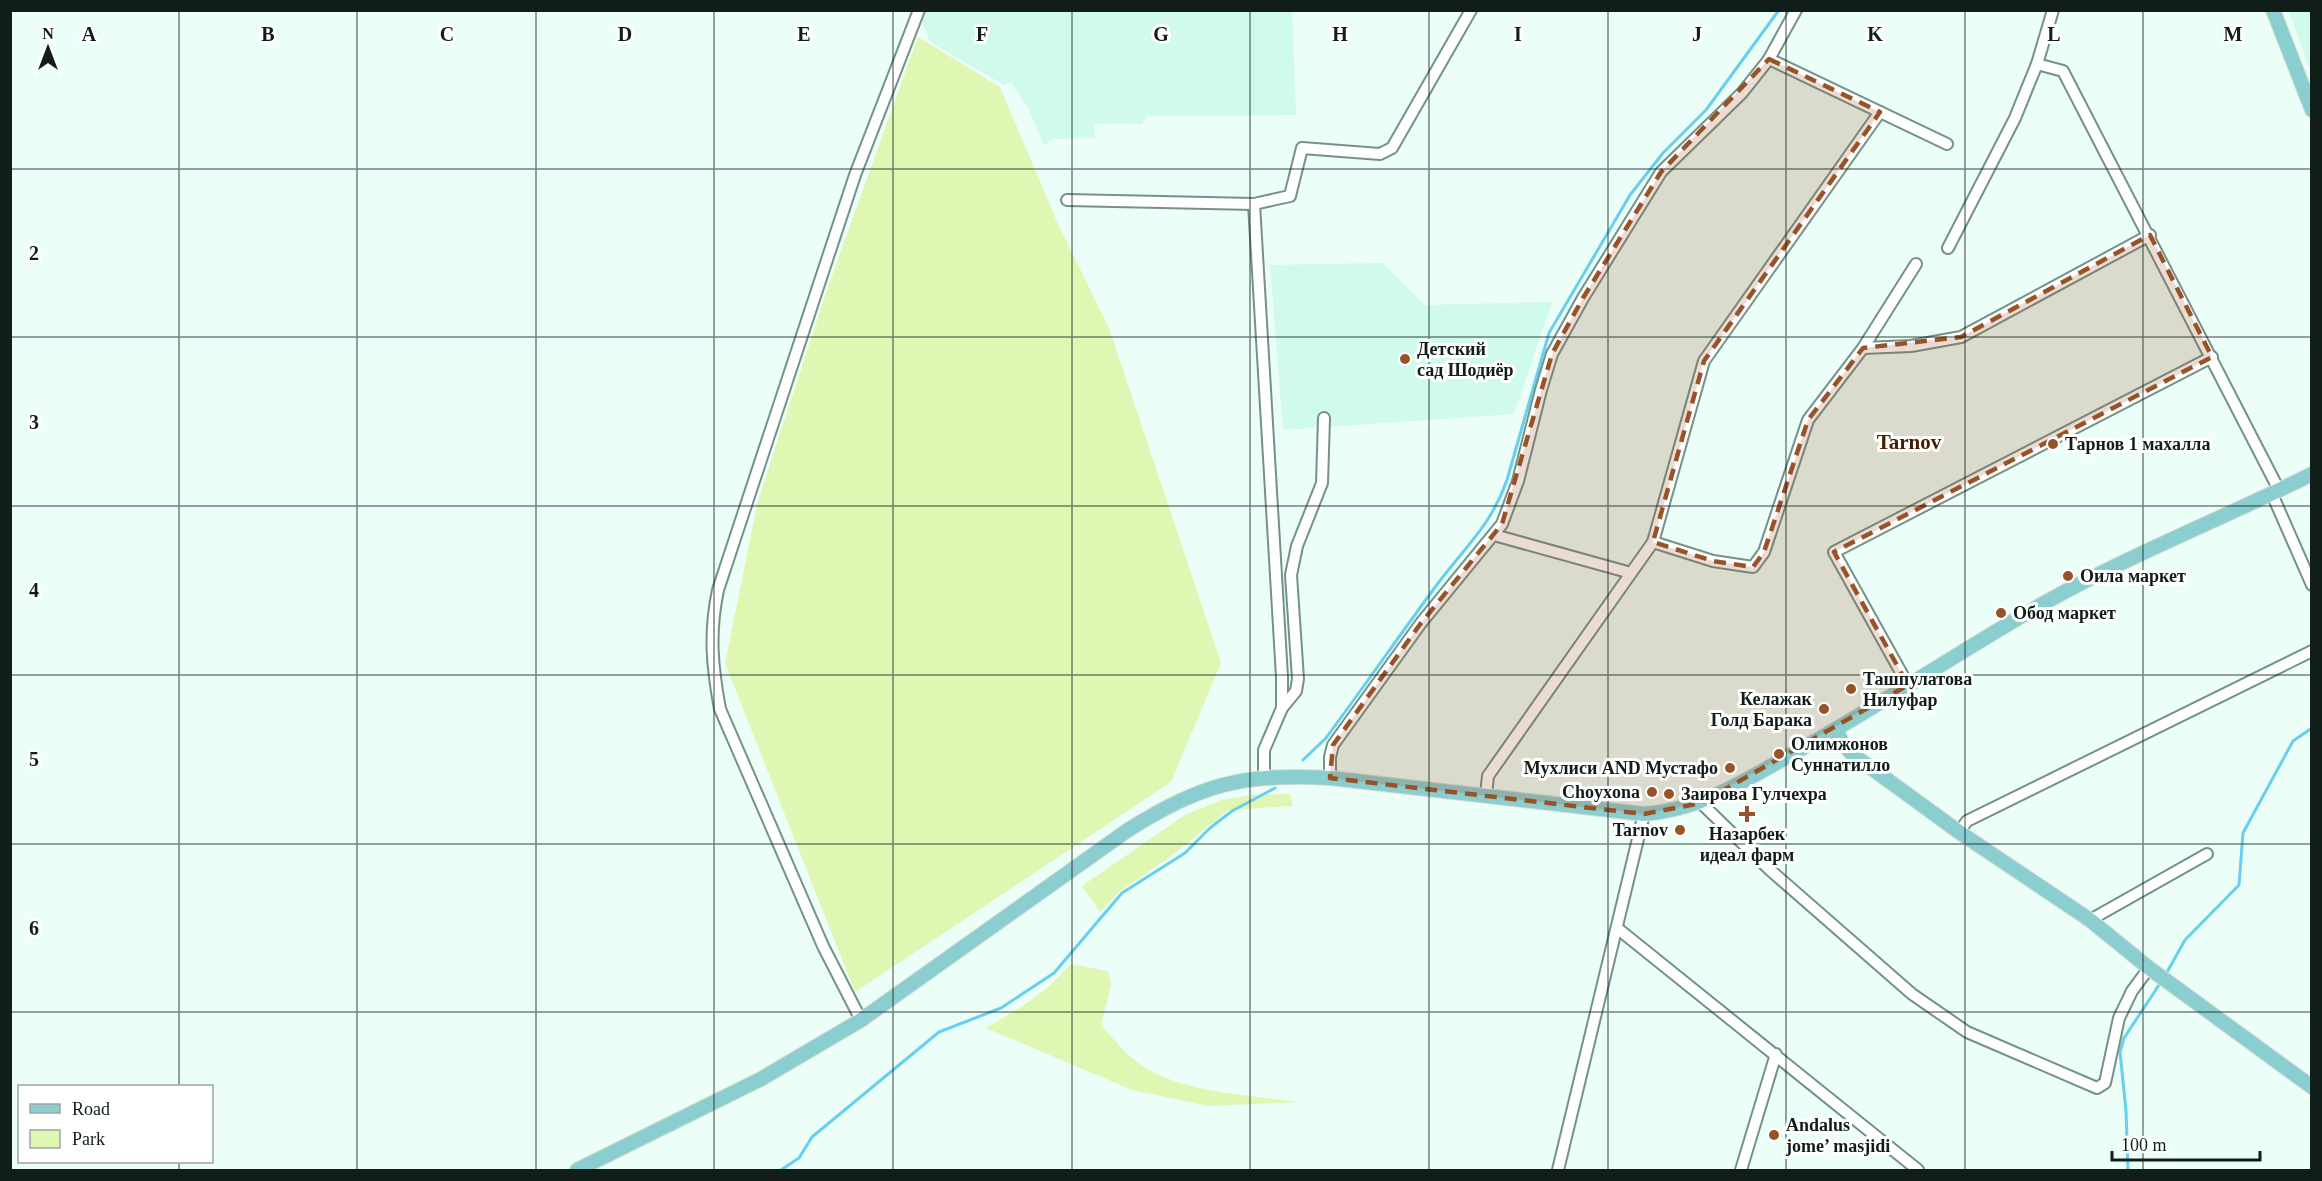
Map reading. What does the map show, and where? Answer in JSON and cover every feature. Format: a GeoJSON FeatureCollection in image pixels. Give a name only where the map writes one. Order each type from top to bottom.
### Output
{"type":"FeatureCollection","features":[{"type":"Feature","properties":{"kind":"main road"},"geometry":{"type":"LineString","coordinates":[[2273,10],[2312,110]]}},
{"type":"Feature","properties":{"kind":"main road"},"geometry":{"type":"LineString","coordinates":[[578,1170],[761,1079],[861,1020],[1128,830],[1160,810],[1195,793],[1218,785],[1264,777],[1330,778],[1644,814],[1701,803],[1836,730],[2094,575],[2312,474]]}},
{"type":"Feature","properties":{"kind":"main road"},"geometry":{"type":"LineString","coordinates":[[1836,730],[1843,744],[1852,754],[1959,832],[2090,920],[2152,970],[2312,1087]]}},
{"type":"Feature","properties":{"kind":"street"},"geometry":{"type":"LineString","coordinates":[[861,1020],[823,946],[720,709],[714,675],[712,620],[718,590],[855,175],[918,10]]}},
{"type":"Feature","properties":{"kind":"street"},"geometry":{"type":"LineString","coordinates":[[1067,200],[1254,204],[1290,196],[1302,148],[1380,154],[1392,148],[1471,10]]}},
{"type":"Feature","properties":{"kind":"street"},"geometry":{"type":"LineString","coordinates":[[1330,778],[1330,751],[1333,745],[1421,623],[1494,535],[1509,510],[1552,354],[1583,298],[1661,172],[1742,93],[1769,59],[1796,10]]}},
{"type":"Feature","properties":{"kind":"street"},"geometry":{"type":"LineString","coordinates":[[1948,248],[2015,118],[2037,64],[2053,10]]}},
{"type":"Feature","properties":{"kind":"street"},"geometry":{"type":"LineString","coordinates":[[1769,59],[1947,144]]}},
{"type":"Feature","properties":{"kind":"street"},"geometry":{"type":"LineString","coordinates":[[2037,64],[2063,71],[2150,235],[2212,357],[2276,492],[2312,585]]}},
{"type":"Feature","properties":{"kind":"street"},"geometry":{"type":"LineString","coordinates":[[1486,795],[1488,776],[1653,542],[1704,361],[1880,112]]}},
{"type":"Feature","properties":{"kind":"street"},"geometry":{"type":"LineString","coordinates":[[1254,204],[1282,665],[1282,708]]}},
{"type":"Feature","properties":{"kind":"street"},"geometry":{"type":"LineString","coordinates":[[1863,348],[1911,346],[1961,337],[2150,235]]}},
{"type":"Feature","properties":{"kind":"street"},"geometry":{"type":"LineString","coordinates":[[1653,542],[1713,561],[1753,567],[1764,552],[1808,420],[1863,348],[1916,264]]}},
{"type":"Feature","properties":{"kind":"street"},"geometry":{"type":"LineString","coordinates":[[1908,685],[1834,552],[2212,357]]}},
{"type":"Feature","properties":{"kind":"street"},"geometry":{"type":"LineString","coordinates":[[1264,777],[1264,750],[1282,708],[1296,691],[1298,679],[1291,575],[1293,559],[1322,483],[1324,418]]}},
{"type":"Feature","properties":{"kind":"street"},"geometry":{"type":"LineString","coordinates":[[1494,535],[1631,573]]}},
{"type":"Feature","properties":{"kind":"street"},"geometry":{"type":"LineString","coordinates":[[1959,832],[1967,821],[2312,651]]}},
{"type":"Feature","properties":{"kind":"street"},"geometry":{"type":"LineString","coordinates":[[1701,803],[1770,870],[1912,994],[1967,1032],[2097,1088],[2105,1083],[2119,1018],[2132,991],[2152,970]]}},
{"type":"Feature","properties":{"kind":"street"},"geometry":{"type":"LineString","coordinates":[[1558,1170],[1644,814]]}},
{"type":"Feature","properties":{"kind":"street"},"geometry":{"type":"LineString","coordinates":[[2090,920],[2207,854]]}},
{"type":"Feature","properties":{"kind":"street"},"geometry":{"type":"LineString","coordinates":[[1617,928],[1918,1170]]}},
{"type":"Feature","properties":{"kind":"street"},"geometry":{"type":"LineString","coordinates":[[1741,1170],[1776,1054]]}},
{"type":"Feature","properties":{"kind":"highlighted area"},"geometry":{"type":"Polygon","coordinates":[[[1769,59],[1880,112],[1704,361],[1653,542],[1713,561],[1753,567],[1764,552],[1808,420],[1863,348],[1961,337],[2150,235],[2212,357],[1834,552],[1908,685],[1701,803],[1644,814],[1330,778],[1333,745],[1421,623],[1502,524],[1552,354],[1583,298],[1661,172],[1769,59]]]}},
{"type":"Feature","properties":{"kind":"shaded area"},"geometry":{"type":"Polygon","coordinates":[[[927,10],[1292,11],[1296,115],[1148,116],[1141,124],[1094,124],[1095,138],[1053,139],[1044,145],[1029,110],[1011,82],[1004,85],[930,42],[922,21],[927,10]]]}},
{"type":"Feature","properties":{"kind":"shaded area"},"geometry":{"type":"Polygon","coordinates":[[[2289,11],[2311,11],[2311,72],[2289,11]]]}},
{"type":"Feature","properties":{"kind":"shaded area","name":"Детский сад Шодиёр"},"geometry":{"type":"Polygon","coordinates":[[[1383,263],[1425,305],[1552,302],[1514,414],[1283,430],[1270,265],[1383,263]]]}},
{"type":"Feature","properties":{"kind":"green space"},"geometry":{"type":"Polygon","coordinates":[[[918,37],[1000,87],[1058,224],[1109,328],[1221,663],[1171,782],[855,992],[725,663],[758,501],[829,284],[918,37]]]}},
{"type":"Feature","properties":{"kind":"green space"},"geometry":{"type":"Polygon","coordinates":[[[1290,794],[1293,806],[1228,810],[1170,857],[1120,891],[1100,912],[1082,886],[1185,815],[1221,800],[1252,795],[1290,794]]]}},
{"type":"Feature","properties":{"kind":"green space"},"geometry":{"type":"Polygon","coordinates":[[[1071,964],[1108,971],[1111,985],[1101,1025],[1124,1051],[1156,1074],[1195,1087],[1298,1102],[1209,1106],[1132,1090],[986,1028],[1032,1000],[1071,964]]]}},
{"type":"Feature","properties":{"kind":"waterway"},"geometry":{"type":"LineString","coordinates":[[1303,760],[1326,738],[1436,586],[1485,524],[1507,480],[1549,333],[1630,195],[1663,153],[1706,110],[1779,10]]}},
{"type":"Feature","properties":{"kind":"waterway"},"geometry":{"type":"LineString","coordinates":[[2166,974],[2185,940],[2239,885],[2243,833],[2293,741],[2312,728]]}},
{"type":"Feature","properties":{"kind":"waterway"},"geometry":{"type":"LineString","coordinates":[[781,1170],[799,1158],[812,1137],[939,1032],[1001,1008],[1054,973],[1122,893],[1185,853],[1210,828],[1232,811],[1275,788]]}},
{"type":"Feature","properties":{"kind":"waterway"},"geometry":{"type":"LineString","coordinates":[[2128,1170],[2126,1111],[2120,1052],[2124,1038],[2161,982]]}},
{"type":"Feature","properties":{"kind":"place","name":"Детский сад Шодиёр"},"geometry":{"type":"Point","coordinates":[1405,359]}},
{"type":"Feature","properties":{"kind":"place","name":"Тарнов 1 махалла"},"geometry":{"type":"Point","coordinates":[2053,444]}},
{"type":"Feature","properties":{"kind":"place","name":"Оила маркет"},"geometry":{"type":"Point","coordinates":[2068,576]}},
{"type":"Feature","properties":{"kind":"place","name":"Обод маркет"},"geometry":{"type":"Point","coordinates":[2001,613]}},
{"type":"Feature","properties":{"kind":"place","name":"Ташпулатова Нилуфар"},"geometry":{"type":"Point","coordinates":[1851,689]}},
{"type":"Feature","properties":{"kind":"place","name":"Келажак Голд Барака"},"geometry":{"type":"Point","coordinates":[1824,709]}},
{"type":"Feature","properties":{"kind":"place","name":"Олимжонов Суннатилло"},"geometry":{"type":"Point","coordinates":[1779,754]}},
{"type":"Feature","properties":{"kind":"place","name":"Мухлиси AND Мустафо"},"geometry":{"type":"Point","coordinates":[1730,768]}},
{"type":"Feature","properties":{"kind":"place","name":"Choyxona"},"geometry":{"type":"Point","coordinates":[1652,792]}},
{"type":"Feature","properties":{"kind":"place","name":"Заирова Гулчехра"},"geometry":{"type":"Point","coordinates":[1669,794]}},
{"type":"Feature","properties":{"kind":"place","name":"Назарбек идеал фарм"},"geometry":{"type":"Point","coordinates":[1747,814]}},
{"type":"Feature","properties":{"kind":"place","name":"Tarnov"},"geometry":{"type":"Point","coordinates":[1680,830]}},
{"type":"Feature","properties":{"kind":"place","name":"Andalus jome’ masjidi"},"geometry":{"type":"Point","coordinates":[1774,1135]}},
{"type":"Feature","properties":{"kind":"district","name":"Tarnov"},"geometry":{"type":"Point","coordinates":[1909,442]}}]}
